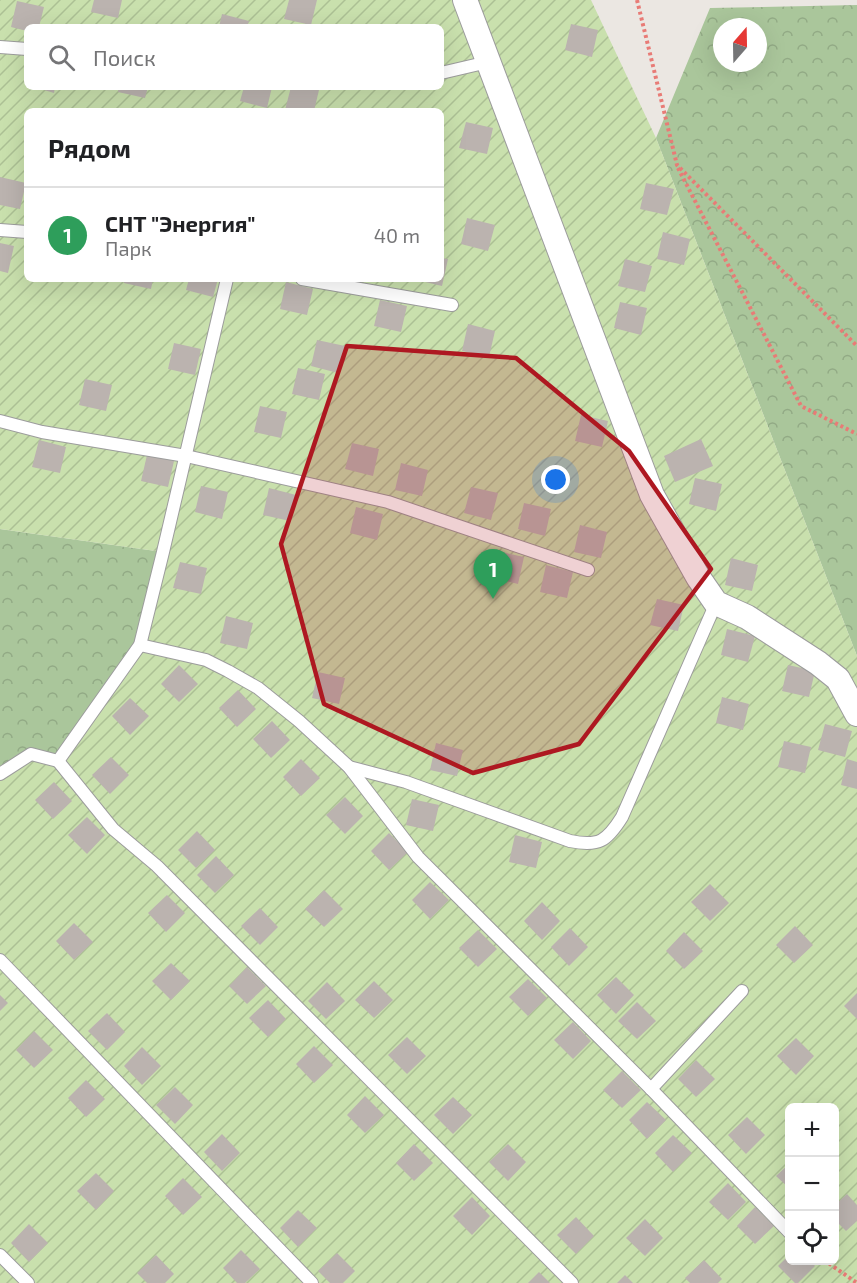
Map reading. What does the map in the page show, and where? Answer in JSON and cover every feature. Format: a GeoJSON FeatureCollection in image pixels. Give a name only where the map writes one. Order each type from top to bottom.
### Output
{"type":"FeatureCollection","features":[{"type":"Feature","properties":{"kind":"street"},"geometry":{"type":"LineString","coordinates":[[465,0],[652,495],[698,577],[716,603],[747,617],[818,663],[838,679],[857,714]]}},
{"type":"Feature","properties":{"kind":"lane"},"geometry":{"type":"LineString","coordinates":[[0,47],[24,49]]}},
{"type":"Feature","properties":{"kind":"lane"},"geometry":{"type":"LineString","coordinates":[[444,72],[488,62]]}},
{"type":"Feature","properties":{"kind":"lane"},"geometry":{"type":"LineString","coordinates":[[0,230],[24,232]]}},
{"type":"Feature","properties":{"kind":"lane"},"geometry":{"type":"LineString","coordinates":[[58,761],[140,645],[226,282]]}},
{"type":"Feature","properties":{"kind":"lane"},"geometry":{"type":"LineString","coordinates":[[319,282],[452,305]]}},
{"type":"Feature","properties":{"kind":"lane"},"geometry":{"type":"LineString","coordinates":[[0,421],[42,432],[186,456],[388,502],[588,570]]}},
{"type":"Feature","properties":{"kind":"lane"},"geometry":{"type":"LineString","coordinates":[[349,767],[406,782],[570,841],[585,844],[600,841],[612,833],[622,817],[716,603]]}},
{"type":"Feature","properties":{"kind":"lane"},"geometry":{"type":"LineString","coordinates":[[140,645],[206,660],[248,682],[299,721],[349,767],[418,857],[651,1089],[785,1229]]}},
{"type":"Feature","properties":{"kind":"lane"},"geometry":{"type":"LineString","coordinates":[[0,774],[31,754],[58,761],[113,829],[158,866],[572,1283]]}},
{"type":"Feature","properties":{"kind":"lane"},"geometry":{"type":"LineString","coordinates":[[0,960],[312,1283]]}},
{"type":"Feature","properties":{"kind":"lane"},"geometry":{"type":"LineString","coordinates":[[651,1089],[742,992]]}},
{"type":"Feature","properties":{"kind":"lane"},"geometry":{"type":"LineString","coordinates":[[0,1255],[28,1283]]}},
{"type":"Feature","properties":{"kind":"path"},"geometry":{"type":"LineString","coordinates":[[637,0],[677,165],[801,406],[857,434]]}},
{"type":"Feature","properties":{"kind":"path"},"geometry":{"type":"LineString","coordinates":[[677,165],[857,346]]}},
{"type":"Feature","properties":{"kind":"path"},"geometry":{"type":"LineString","coordinates":[[831,1265],[857,1283]]}},
{"type":"Feature","properties":{"kind":"highlighted area"},"geometry":{"type":"Polygon","coordinates":[[[347,346],[516,358],[629,451],[711,569],[579,744],[473,773],[324,704],[281,544],[347,346]]]}},
{"type":"Feature","properties":{"kind":"green space"},"geometry":{"type":"Polygon","coordinates":[[[0,0],[591,0],[656,138],[857,656],[857,1283],[0,1283],[0,774],[31,754],[58,761],[140,645],[163,552],[0,529],[0,0]]]}},
{"type":"Feature","properties":{"kind":"green space"},"geometry":{"type":"Polygon","coordinates":[[[857,5],[857,656],[656,138],[710,8],[857,5]]]}},
{"type":"Feature","properties":{"kind":"green space"},"geometry":{"type":"Polygon","coordinates":[[[0,529],[163,552],[140,645],[58,761],[0,774],[0,529]]]}},
{"type":"Feature","properties":{"kind":"building"},"geometry":{"type":"Polygon","coordinates":[[[94,0],[122,0],[118,18],[91,12],[94,0]]]}},
{"type":"Feature","properties":{"kind":"building"},"geometry":{"type":"Polygon","coordinates":[[[289,0],[317,0],[311,24],[284,19],[289,0]]]}},
{"type":"Feature","properties":{"kind":"building"},"geometry":{"type":"Polygon","coordinates":[[[17,1],[44,7],[40,24],[24,24],[24,30],[11,27],[17,1]]]}},
{"type":"Feature","properties":{"kind":"building"},"geometry":{"type":"Polygon","coordinates":[[[222,14],[249,21],[248,24],[220,24],[222,14]]]}},
{"type":"Feature","properties":{"kind":"building"},"geometry":{"type":"Polygon","coordinates":[[[571,24],[598,30],[592,57],[565,50],[571,24]]]}},
{"type":"Feature","properties":{"kind":"building"},"geometry":{"type":"Polygon","coordinates":[[[118,90],[147,90],[145,98],[118,92],[118,90]]]}},
{"type":"Feature","properties":{"kind":"building"},"geometry":{"type":"Polygon","coordinates":[[[243,90],[271,90],[267,108],[240,101],[243,90]]]}},
{"type":"Feature","properties":{"kind":"building"},"geometry":{"type":"Polygon","coordinates":[[[290,90],[319,90],[315,108],[286,108],[290,90]]]}},
{"type":"Feature","properties":{"kind":"building"},"geometry":{"type":"Polygon","coordinates":[[[466,122],[493,128],[487,154],[459,148],[466,122]]]}},
{"type":"Feature","properties":{"kind":"building"},"geometry":{"type":"Polygon","coordinates":[[[0,177],[24,183],[20,209],[0,205],[0,177]]]}},
{"type":"Feature","properties":{"kind":"building"},"geometry":{"type":"Polygon","coordinates":[[[646,183],[674,189],[667,215],[640,209],[646,183]]]}},
{"type":"Feature","properties":{"kind":"building"},"geometry":{"type":"Polygon","coordinates":[[[467,218],[495,225],[488,251],[461,244],[467,218]]]}},
{"type":"Feature","properties":{"kind":"building"},"geometry":{"type":"Polygon","coordinates":[[[663,232],[690,239],[684,265],[657,259],[663,232]]]}},
{"type":"Feature","properties":{"kind":"building"},"geometry":{"type":"Polygon","coordinates":[[[0,243],[14,246],[8,273],[0,271],[0,243]]]}},
{"type":"Feature","properties":{"kind":"building"},"geometry":{"type":"Polygon","coordinates":[[[444,258],[448,259],[444,277],[444,258]]]}},
{"type":"Feature","properties":{"kind":"building"},"geometry":{"type":"Polygon","coordinates":[[[625,259],[652,266],[645,292],[618,286],[625,259]]]}},
{"type":"Feature","properties":{"kind":"building"},"geometry":{"type":"Polygon","coordinates":[[[124,282],[152,282],[151,289],[124,282]]]}},
{"type":"Feature","properties":{"kind":"building"},"geometry":{"type":"Polygon","coordinates":[[[188,282],[217,282],[213,297],[186,290],[188,282]]]}},
{"type":"Feature","properties":{"kind":"building"},"geometry":{"type":"Polygon","coordinates":[[[286,282],[313,289],[307,315],[280,309],[286,282]]]}},
{"type":"Feature","properties":{"kind":"building"},"geometry":{"type":"Polygon","coordinates":[[[425,282],[443,282],[442,286],[425,282]]]}},
{"type":"Feature","properties":{"kind":"building"},"geometry":{"type":"Polygon","coordinates":[[[380,300],[407,306],[401,332],[374,326],[380,300]]]}},
{"type":"Feature","properties":{"kind":"building"},"geometry":{"type":"Polygon","coordinates":[[[620,302],[647,308],[641,335],[614,328],[620,302]]]}},
{"type":"Feature","properties":{"kind":"building"},"geometry":{"type":"Polygon","coordinates":[[[468,324],[495,331],[489,357],[462,351],[468,324]]]}},
{"type":"Feature","properties":{"kind":"building"},"geometry":{"type":"Polygon","coordinates":[[[317,340],[345,346],[338,373],[311,366],[317,340]]]}},
{"type":"Feature","properties":{"kind":"building"},"geometry":{"type":"Polygon","coordinates":[[[174,343],[201,349],[195,375],[168,369],[174,343]]]}},
{"type":"Feature","properties":{"kind":"building"},"geometry":{"type":"Polygon","coordinates":[[[298,368],[325,374],[319,400],[292,394],[298,368]]]}},
{"type":"Feature","properties":{"kind":"building"},"geometry":{"type":"Polygon","coordinates":[[[85,379],[112,385],[106,411],[79,405],[85,379]]]}},
{"type":"Feature","properties":{"kind":"building"},"geometry":{"type":"Polygon","coordinates":[[[260,406],[287,412],[281,438],[254,432],[260,406]]]}},
{"type":"Feature","properties":{"kind":"building"},"geometry":{"type":"Polygon","coordinates":[[[581,415],[608,421],[602,447],[575,441],[581,415]]]}},
{"type":"Feature","properties":{"kind":"building"},"geometry":{"type":"Polygon","coordinates":[[[701,439],[713,466],[675,482],[664,456],[701,439]]]}},
{"type":"Feature","properties":{"kind":"building"},"geometry":{"type":"Polygon","coordinates":[[[39,440],[66,447],[60,473],[32,467],[39,440]]]}},
{"type":"Feature","properties":{"kind":"building"},"geometry":{"type":"Polygon","coordinates":[[[352,443],[379,449],[373,476],[345,469],[352,443]]]}},
{"type":"Feature","properties":{"kind":"building"},"geometry":{"type":"Polygon","coordinates":[[[147,455],[174,461],[168,487],[141,481],[147,455]]]}},
{"type":"Feature","properties":{"kind":"building"},"geometry":{"type":"Polygon","coordinates":[[[401,463],[428,470],[422,496],[395,490],[401,463]]]}},
{"type":"Feature","properties":{"kind":"building"},"geometry":{"type":"Polygon","coordinates":[[[695,478],[722,484],[716,511],[689,504],[695,478]]]}},
{"type":"Feature","properties":{"kind":"building"},"geometry":{"type":"Polygon","coordinates":[[[201,486],[228,492],[222,519],[195,512],[201,486]]]}},
{"type":"Feature","properties":{"kind":"building"},"geometry":{"type":"Polygon","coordinates":[[[471,487],[498,493],[491,520],[464,513],[471,487]]]}},
{"type":"Feature","properties":{"kind":"building"},"geometry":{"type":"Polygon","coordinates":[[[269,488],[296,495],[290,521],[263,515],[269,488]]]}},
{"type":"Feature","properties":{"kind":"building"},"geometry":{"type":"Polygon","coordinates":[[[524,503],[551,509],[545,536],[518,529],[524,503]]]}},
{"type":"Feature","properties":{"kind":"building"},"geometry":{"type":"Polygon","coordinates":[[[356,507],[383,514],[377,540],[350,533],[356,507]]]}},
{"type":"Feature","properties":{"kind":"building"},"geometry":{"type":"Polygon","coordinates":[[[580,525],[607,532],[601,558],[574,552],[580,525]]]}},
{"type":"Feature","properties":{"kind":"building"},"geometry":{"type":"Polygon","coordinates":[[[497,551],[524,557],[518,584],[491,577],[497,551]]]}},
{"type":"Feature","properties":{"kind":"building"},"geometry":{"type":"Polygon","coordinates":[[[731,558],[758,565],[752,591],[725,585],[731,558]]]}},
{"type":"Feature","properties":{"kind":"building"},"geometry":{"type":"Polygon","coordinates":[[[180,562],[207,568],[201,594],[173,588],[180,562]]]}},
{"type":"Feature","properties":{"kind":"building"},"geometry":{"type":"Polygon","coordinates":[[[546,565],[573,572],[567,598],[540,592],[546,565]]]}},
{"type":"Feature","properties":{"kind":"building"},"geometry":{"type":"Polygon","coordinates":[[[657,599],[684,605],[678,631],[650,625],[657,599]]]}},
{"type":"Feature","properties":{"kind":"building"},"geometry":{"type":"Polygon","coordinates":[[[226,616],[253,623],[247,649],[220,643],[226,616]]]}},
{"type":"Feature","properties":{"kind":"building"},"geometry":{"type":"Polygon","coordinates":[[[727,629],[755,636],[748,662],[721,655],[727,629]]]}},
{"type":"Feature","properties":{"kind":"building"},"geometry":{"type":"Polygon","coordinates":[[[179,665],[198,684],[179,702],[161,684],[179,665]]]}},
{"type":"Feature","properties":{"kind":"building"},"geometry":{"type":"Polygon","coordinates":[[[788,665],[815,671],[809,697],[782,691],[788,665]]]}},
{"type":"Feature","properties":{"kind":"building"},"geometry":{"type":"Polygon","coordinates":[[[318,672],[345,678],[339,704],[312,698],[318,672]]]}},
{"type":"Feature","properties":{"kind":"building"},"geometry":{"type":"Polygon","coordinates":[[[238,690],[256,709],[237,727],[219,708],[238,690]]]}},
{"type":"Feature","properties":{"kind":"building"},"geometry":{"type":"Polygon","coordinates":[[[722,697],[749,704],[743,730],[716,723],[722,697]]]}},
{"type":"Feature","properties":{"kind":"building"},"geometry":{"type":"Polygon","coordinates":[[[130,698],[149,716],[130,735],[112,716],[130,698]]]}},
{"type":"Feature","properties":{"kind":"building"},"geometry":{"type":"Polygon","coordinates":[[[272,721],[290,740],[271,758],[253,739],[272,721]]]}},
{"type":"Feature","properties":{"kind":"building"},"geometry":{"type":"Polygon","coordinates":[[[825,724],[852,731],[845,757],[818,750],[825,724]]]}},
{"type":"Feature","properties":{"kind":"building"},"geometry":{"type":"Polygon","coordinates":[[[784,741],[811,747],[805,773],[778,767],[784,741]]]}},
{"type":"Feature","properties":{"kind":"building"},"geometry":{"type":"Polygon","coordinates":[[[436,743],[463,750],[457,776],[430,770],[436,743]]]}},
{"type":"Feature","properties":{"kind":"building"},"geometry":{"type":"Polygon","coordinates":[[[111,757],[129,775],[110,794],[92,775],[111,757]]]}},
{"type":"Feature","properties":{"kind":"building"},"geometry":{"type":"Polygon","coordinates":[[[301,759],[320,778],[301,796],[283,777],[301,759]]]}},
{"type":"Feature","properties":{"kind":"building"},"geometry":{"type":"Polygon","coordinates":[[[847,759],[857,762],[857,789],[841,785],[847,759]]]}},
{"type":"Feature","properties":{"kind":"building"},"geometry":{"type":"Polygon","coordinates":[[[54,782],[72,801],[53,819],[35,800],[54,782]]]}},
{"type":"Feature","properties":{"kind":"building"},"geometry":{"type":"Polygon","coordinates":[[[345,797],[363,816],[345,834],[326,815],[345,797]]]}},
{"type":"Feature","properties":{"kind":"building"},"geometry":{"type":"Polygon","coordinates":[[[412,799],[439,805],[433,831],[406,825],[412,799]]]}},
{"type":"Feature","properties":{"kind":"building"},"geometry":{"type":"Polygon","coordinates":[[[87,817],[105,835],[87,854],[68,835],[87,817]]]}},
{"type":"Feature","properties":{"kind":"building"},"geometry":{"type":"Polygon","coordinates":[[[197,831],[215,850],[196,868],[178,850],[197,831]]]}},
{"type":"Feature","properties":{"kind":"building"},"geometry":{"type":"Polygon","coordinates":[[[389,833],[408,852],[389,870],[371,851],[389,833]]]}},
{"type":"Feature","properties":{"kind":"building"},"geometry":{"type":"Polygon","coordinates":[[[515,835],[542,842],[536,868],[509,862],[515,835]]]}},
{"type":"Feature","properties":{"kind":"building"},"geometry":{"type":"Polygon","coordinates":[[[216,856],[234,875],[215,893],[197,875],[216,856]]]}},
{"type":"Feature","properties":{"kind":"building"},"geometry":{"type":"Polygon","coordinates":[[[430,882],[449,900],[430,919],[412,900],[430,882]]]}},
{"type":"Feature","properties":{"kind":"building"},"geometry":{"type":"Polygon","coordinates":[[[710,884],[729,903],[710,921],[691,902],[710,884]]]}},
{"type":"Feature","properties":{"kind":"building"},"geometry":{"type":"Polygon","coordinates":[[[324,890],[343,909],[324,927],[305,909],[324,890]]]}},
{"type":"Feature","properties":{"kind":"building"},"geometry":{"type":"Polygon","coordinates":[[[167,895],[185,913],[166,932],[148,913],[167,895]]]}},
{"type":"Feature","properties":{"kind":"building"},"geometry":{"type":"Polygon","coordinates":[[[542,902],[560,921],[542,940],[524,921],[542,902]]]}},
{"type":"Feature","properties":{"kind":"building"},"geometry":{"type":"Polygon","coordinates":[[[260,908],[278,927],[260,945],[241,926],[260,908]]]}},
{"type":"Feature","properties":{"kind":"building"},"geometry":{"type":"Polygon","coordinates":[[[74,923],[93,942],[74,960],[56,941],[74,923]]]}},
{"type":"Feature","properties":{"kind":"building"},"geometry":{"type":"Polygon","coordinates":[[[795,926],[813,945],[794,963],[776,945],[795,926]]]}},
{"type":"Feature","properties":{"kind":"building"},"geometry":{"type":"Polygon","coordinates":[[[570,928],[588,947],[569,966],[551,947],[570,928]]]}},
{"type":"Feature","properties":{"kind":"building"},"geometry":{"type":"Polygon","coordinates":[[[478,930],[497,949],[478,967],[459,948],[478,930]]]}},
{"type":"Feature","properties":{"kind":"building"},"geometry":{"type":"Polygon","coordinates":[[[684,932],[703,951],[684,969],[666,951],[684,932]]]}},
{"type":"Feature","properties":{"kind":"building"},"geometry":{"type":"Polygon","coordinates":[[[171,963],[190,981],[171,1000],[152,981],[171,963]]]}},
{"type":"Feature","properties":{"kind":"building"},"geometry":{"type":"Polygon","coordinates":[[[247,967],[266,986],[247,1004],[229,986],[247,967]]]}},
{"type":"Feature","properties":{"kind":"building"},"geometry":{"type":"Polygon","coordinates":[[[616,977],[634,995],[616,1014],[597,995],[616,977]]]}},
{"type":"Feature","properties":{"kind":"building"},"geometry":{"type":"Polygon","coordinates":[[[528,979],[547,998],[528,1016],[509,997],[528,979]]]}},
{"type":"Feature","properties":{"kind":"building"},"geometry":{"type":"Polygon","coordinates":[[[374,981],[393,1000],[374,1018],[355,1000],[374,981]]]}},
{"type":"Feature","properties":{"kind":"building"},"geometry":{"type":"Polygon","coordinates":[[[327,982],[345,1001],[326,1019],[308,1001],[327,982]]]}},
{"type":"Feature","properties":{"kind":"building"},"geometry":{"type":"Polygon","coordinates":[[[857,993],[857,1019],[844,1006],[857,993]]]}},
{"type":"Feature","properties":{"kind":"building"},"geometry":{"type":"Polygon","coordinates":[[[0,995],[8,1003],[0,1011],[0,995]]]}},
{"type":"Feature","properties":{"kind":"building"},"geometry":{"type":"Polygon","coordinates":[[[268,1000],[286,1019],[268,1037],[249,1018],[268,1000]]]}},
{"type":"Feature","properties":{"kind":"building"},"geometry":{"type":"Polygon","coordinates":[[[637,1002],[656,1021],[637,1039],[618,1021],[637,1002]]]}},
{"type":"Feature","properties":{"kind":"building"},"geometry":{"type":"Polygon","coordinates":[[[107,1013],[125,1032],[107,1050],[88,1031],[107,1013]]]}},
{"type":"Feature","properties":{"kind":"building"},"geometry":{"type":"Polygon","coordinates":[[[573,1022],[591,1041],[573,1059],[554,1040],[573,1022]]]}},
{"type":"Feature","properties":{"kind":"building"},"geometry":{"type":"Polygon","coordinates":[[[34,1031],[53,1050],[34,1068],[16,1050],[34,1031]]]}},
{"type":"Feature","properties":{"kind":"building"},"geometry":{"type":"Polygon","coordinates":[[[407,1037],[426,1056],[407,1074],[388,1055],[407,1037]]]}},
{"type":"Feature","properties":{"kind":"building"},"geometry":{"type":"Polygon","coordinates":[[[796,1038],[814,1056],[796,1075],[777,1056],[796,1038]]]}},
{"type":"Feature","properties":{"kind":"building"},"geometry":{"type":"Polygon","coordinates":[[[314,1046],[333,1065],[314,1083],[296,1064],[314,1046]]]}},
{"type":"Feature","properties":{"kind":"building"},"geometry":{"type":"Polygon","coordinates":[[[142,1047],[161,1066],[142,1085],[124,1066],[142,1047]]]}},
{"type":"Feature","properties":{"kind":"building"},"geometry":{"type":"Polygon","coordinates":[[[696,1060],[715,1079],[696,1097],[678,1079],[696,1060]]]}},
{"type":"Feature","properties":{"kind":"building"},"geometry":{"type":"Polygon","coordinates":[[[622,1071],[641,1090],[622,1108],[603,1090],[622,1071]]]}},
{"type":"Feature","properties":{"kind":"building"},"geometry":{"type":"Polygon","coordinates":[[[86,1080],[105,1099],[86,1117],[68,1098],[86,1080]]]}},
{"type":"Feature","properties":{"kind":"building"},"geometry":{"type":"Polygon","coordinates":[[[175,1087],[193,1105],[175,1124],[156,1105],[175,1087]]]}},
{"type":"Feature","properties":{"kind":"building"},"geometry":{"type":"Polygon","coordinates":[[[365,1096],[384,1115],[365,1133],[347,1115],[365,1096]]]}},
{"type":"Feature","properties":{"kind":"building"},"geometry":{"type":"Polygon","coordinates":[[[453,1097],[472,1115],[453,1134],[434,1115],[453,1097]]]}},
{"type":"Feature","properties":{"kind":"building"},"geometry":{"type":"Polygon","coordinates":[[[647,1102],[666,1120],[647,1139],[629,1120],[647,1102]]]}},
{"type":"Feature","properties":{"kind":"building"},"geometry":{"type":"Polygon","coordinates":[[[747,1117],[765,1135],[746,1154],[728,1135],[747,1117]]]}},
{"type":"Feature","properties":{"kind":"building"},"geometry":{"type":"Polygon","coordinates":[[[222,1134],[240,1153],[222,1171],[204,1152],[222,1134]]]}},
{"type":"Feature","properties":{"kind":"building"},"geometry":{"type":"Polygon","coordinates":[[[673,1135],[692,1153],[673,1172],[655,1153],[673,1135]]]}},
{"type":"Feature","properties":{"kind":"building"},"geometry":{"type":"Polygon","coordinates":[[[414,1144],[433,1163],[414,1181],[396,1163],[414,1144]]]}},
{"type":"Feature","properties":{"kind":"building"},"geometry":{"type":"Polygon","coordinates":[[[508,1144],[526,1162],[508,1181],[489,1162],[508,1144]]]}},
{"type":"Feature","properties":{"kind":"building"},"geometry":{"type":"Polygon","coordinates":[[[785,1168],[785,1184],[776,1176],[785,1168]]]}},
{"type":"Feature","properties":{"kind":"building"},"geometry":{"type":"Polygon","coordinates":[[[96,1173],[114,1191],[96,1210],[77,1191],[96,1173]]]}},
{"type":"Feature","properties":{"kind":"building"},"geometry":{"type":"Polygon","coordinates":[[[183,1178],[202,1197],[183,1215],[165,1196],[183,1178]]]}},
{"type":"Feature","properties":{"kind":"building"},"geometry":{"type":"Polygon","coordinates":[[[728,1183],[746,1202],[728,1220],[709,1202],[728,1183]]]}},
{"type":"Feature","properties":{"kind":"building"},"geometry":{"type":"Polygon","coordinates":[[[847,1194],[857,1205],[857,1221],[846,1231],[839,1224],[839,1201],[847,1194]]]}},
{"type":"Feature","properties":{"kind":"building"},"geometry":{"type":"Polygon","coordinates":[[[472,1197],[490,1216],[472,1235],[453,1216],[472,1197]]]}},
{"type":"Feature","properties":{"kind":"building"},"geometry":{"type":"Polygon","coordinates":[[[755,1207],[774,1226],[755,1244],[737,1226],[755,1207]]]}},
{"type":"Feature","properties":{"kind":"building"},"geometry":{"type":"Polygon","coordinates":[[[298,1210],[317,1228],[298,1247],[280,1228],[298,1210]]]}},
{"type":"Feature","properties":{"kind":"building"},"geometry":{"type":"Polygon","coordinates":[[[576,1217],[594,1236],[576,1254],[557,1235],[576,1217]]]}},
{"type":"Feature","properties":{"kind":"building"},"geometry":{"type":"Polygon","coordinates":[[[645,1219],[663,1238],[645,1256],[626,1238],[645,1219]]]}},
{"type":"Feature","properties":{"kind":"building"},"geometry":{"type":"Polygon","coordinates":[[[29,1224],[48,1243],[29,1262],[11,1243],[29,1224]]]}},
{"type":"Feature","properties":{"kind":"building"},"geometry":{"type":"Polygon","coordinates":[[[241,1250],[260,1269],[245,1283],[237,1283],[223,1268],[241,1250]]]}},
{"type":"Feature","properties":{"kind":"building"},"geometry":{"type":"Polygon","coordinates":[[[337,1253],[355,1271],[343,1283],[330,1283],[318,1271],[337,1253]]]}},
{"type":"Feature","properties":{"kind":"building"},"geometry":{"type":"Polygon","coordinates":[[[156,1255],[174,1274],[165,1283],[147,1283],[137,1273],[156,1255]]]}},
{"type":"Feature","properties":{"kind":"building"},"geometry":{"type":"Polygon","coordinates":[[[785,1259],[785,1265],[815,1266],[798,1283],[795,1283],[778,1266],[785,1259]]]}},
{"type":"Feature","properties":{"kind":"building"},"geometry":{"type":"Polygon","coordinates":[[[704,1260],[722,1279],[718,1283],[690,1283],[685,1278],[704,1260]]]}},
{"type":"Feature","properties":{"kind":"building"},"geometry":{"type":"Polygon","coordinates":[[[539,1272],[550,1283],[528,1283],[539,1272]]]}},
{"type":"Feature","properties":{"kind":"building"},"geometry":{"type":"Polygon","coordinates":[[[625,1275],[633,1283],[617,1283],[625,1275]]]}},
{"type":"Feature","properties":{"kind":"place","name":"СНТ \"Энергия\""},"geometry":{"type":"Point","coordinates":[493,599]}}]}
